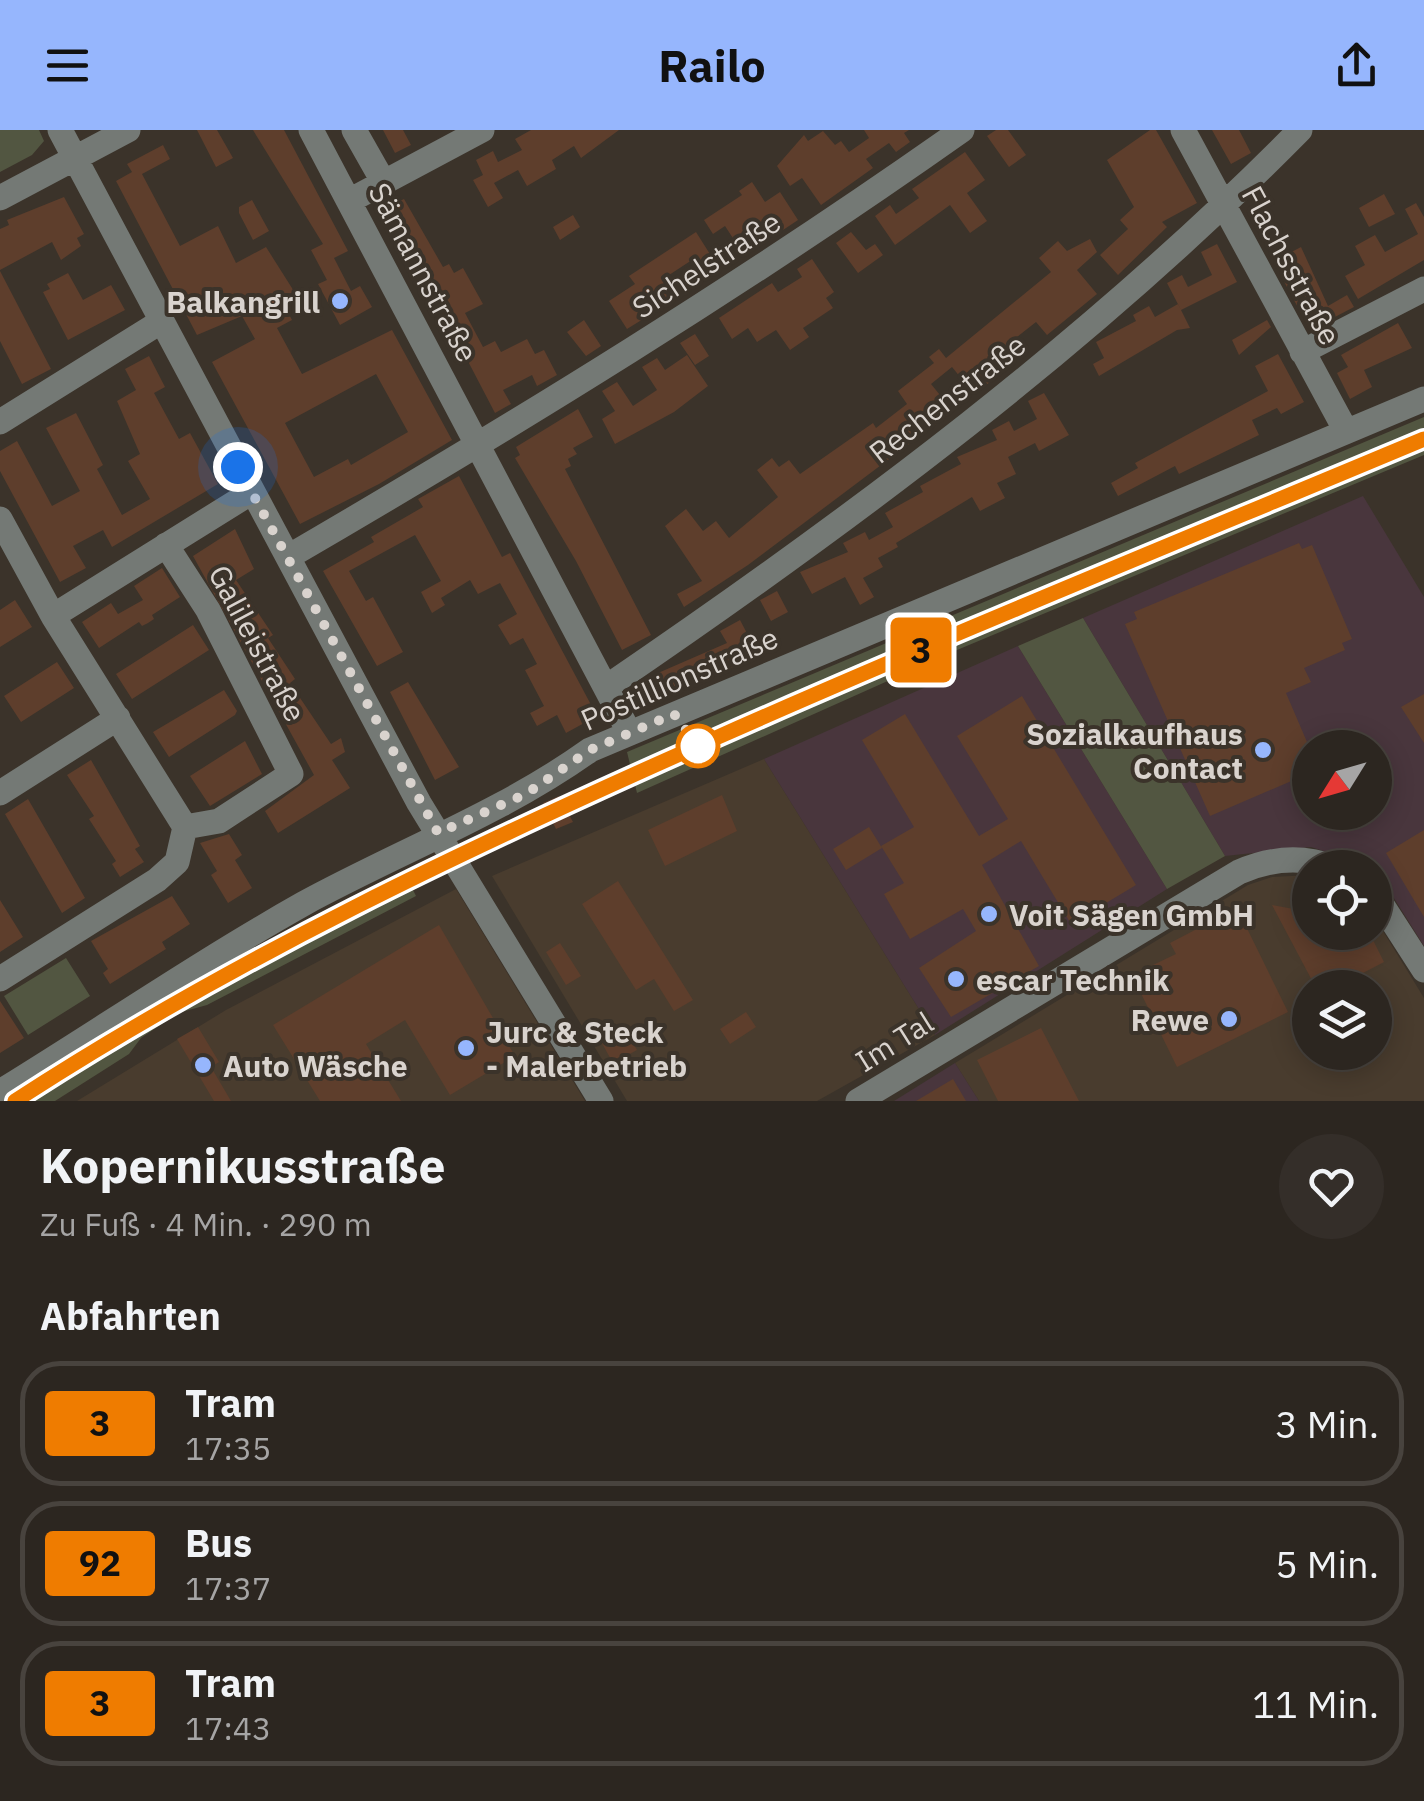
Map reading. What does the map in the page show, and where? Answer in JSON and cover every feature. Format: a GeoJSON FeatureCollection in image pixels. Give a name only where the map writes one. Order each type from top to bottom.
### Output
{"type":"FeatureCollection","features":[{"type":"Feature","properties":{"kind":"street"},"geometry":{"type":"LineString","coordinates":[[60,130],[438,833],[601,1101]]}},
{"type":"Feature","properties":{"kind":"street"},"geometry":{"type":"LineString","coordinates":[[0,198],[128,130]]}},
{"type":"Feature","properties":{"kind":"street","name":"Sämannstraße"},"geometry":{"type":"LineString","coordinates":[[310,130],[481,445],[629,732]]}},
{"type":"Feature","properties":{"kind":"street","name":"Sämannstraße"},"geometry":{"type":"LineString","coordinates":[[354,130],[384,183]]}},
{"type":"Feature","properties":{"kind":"street"},"geometry":{"type":"LineString","coordinates":[[349,201],[482,130]]}},
{"type":"Feature","properties":{"kind":"street","name":"Sichelstraße"},"geometry":{"type":"LineString","coordinates":[[481,445],[819,230],[962,130]]}},
{"type":"Feature","properties":{"kind":"street","name":"Flachsstraße"},"geometry":{"type":"LineString","coordinates":[[1183,130],[1346,430]]}},
{"type":"Feature","properties":{"kind":"street","name":"Rechenstraße"},"geometry":{"type":"LineString","coordinates":[[608,686],[929,454],[1079,336],[1224,208],[1300,130]]}},
{"type":"Feature","properties":{"kind":"street"},"geometry":{"type":"LineString","coordinates":[[1302,352],[1424,289]]}},
{"type":"Feature","properties":{"kind":"street"},"geometry":{"type":"LineString","coordinates":[[0,422],[162,321]]}},
{"type":"Feature","properties":{"kind":"street","name":"Postillionstraße"},"geometry":{"type":"LineString","coordinates":[[0,1092],[299,906],[438,833],[526,794],[590,750],[1424,399]]}},
{"type":"Feature","properties":{"kind":"street"},"geometry":{"type":"LineString","coordinates":[[288,558],[481,445]]}},
{"type":"Feature","properties":{"kind":"street","name":"Galileistraße"},"geometry":{"type":"LineString","coordinates":[[53,616],[252,492]]}},
{"type":"Feature","properties":{"kind":"street"},"geometry":{"type":"LineString","coordinates":[[0,519],[53,616],[186,827],[177,862],[156,880],[0,979]]}},
{"type":"Feature","properties":{"kind":"street","name":"Galileistraße"},"geometry":{"type":"LineString","coordinates":[[166,545],[208,610],[291,774],[219,821],[186,827]]}},
{"type":"Feature","properties":{"kind":"street"},"geometry":{"type":"LineString","coordinates":[[0,793],[118,718]]}},
{"type":"Feature","properties":{"kind":"street","name":"Im Tal"},"geometry":{"type":"LineString","coordinates":[[858,1101],[1239,872],[1292,859]]}},
{"type":"Feature","properties":{"kind":"street"},"geometry":{"type":"LineString","coordinates":[[1392,920],[1424,970]]}},
{"type":"Feature","properties":{"kind":"shaded area"},"geometry":{"type":"Polygon","coordinates":[[[1363,496],[1424,597],[1424,946],[1392,895],[1392,850],[1311,847],[1225,856],[1083,618],[1363,496]]]}},
{"type":"Feature","properties":{"kind":"shaded area"},"geometry":{"type":"Polygon","coordinates":[[[1018,646],[1167,889],[935,1035],[764,759],[1018,646]]]}},
{"type":"Feature","properties":{"kind":"shaded area"},"geometry":{"type":"Polygon","coordinates":[[[764,759],[935,1035],[817,1101],[627,1101],[492,876],[764,759]]]}},
{"type":"Feature","properties":{"kind":"shaded area"},"geometry":{"type":"Polygon","coordinates":[[[1292,876],[1292,950],[1392,950],[1392,946],[1424,998],[1424,1101],[979,1101],[955,1063],[1248,885],[1292,876]]]}},
{"type":"Feature","properties":{"kind":"shaded area"},"geometry":{"type":"Polygon","coordinates":[[[456,889],[585,1101],[77,1101],[226,1010],[456,889]]]}},
{"type":"Feature","properties":{"kind":"shaded area"},"geometry":{"type":"Polygon","coordinates":[[[955,1063],[979,1101],[894,1101],[955,1063]]]}},
{"type":"Feature","properties":{"kind":"green space"},"geometry":{"type":"Polygon","coordinates":[[[0,130],[39,130],[44,141],[32,155],[0,172],[0,130]]]}},
{"type":"Feature","properties":{"kind":"green space"},"geometry":{"type":"Polygon","coordinates":[[[1424,417],[1424,455],[957,650],[637,793],[627,752],[1424,417]]]}},
{"type":"Feature","properties":{"kind":"green space"},"geometry":{"type":"Polygon","coordinates":[[[1083,618],[1225,856],[1167,889],[1018,646],[1083,618]]]}},
{"type":"Feature","properties":{"kind":"green space"},"geometry":{"type":"Polygon","coordinates":[[[405,874],[416,896],[207,1005],[178,1013],[141,1038],[129,1054],[55,1101],[7,1101],[231,962],[405,874]]]}},
{"type":"Feature","properties":{"kind":"green space"},"geometry":{"type":"Polygon","coordinates":[[[66,958],[90,996],[28,1035],[4,996],[66,958]]]}},
{"type":"Feature","properties":{"kind":"building"},"geometry":{"type":"Polygon","coordinates":[[[197,130],[217,130],[233,158],[216,167],[197,130]]]}},
{"type":"Feature","properties":{"kind":"building"},"geometry":{"type":"Polygon","coordinates":[[[253,130],[284,130],[348,251],[334,258],[351,291],[360,286],[372,307],[340,325],[318,284],[327,280],[311,250],[323,244],[253,130]]]}},
{"type":"Feature","properties":{"kind":"building"},"geometry":{"type":"Polygon","coordinates":[[[383,130],[403,130],[411,145],[395,153],[383,130]]]}},
{"type":"Feature","properties":{"kind":"building"},"geometry":{"type":"Polygon","coordinates":[[[531,130],[619,130],[581,158],[574,146],[552,160],[556,169],[527,186],[518,170],[494,183],[503,198],[488,207],[473,180],[483,175],[476,160],[493,151],[498,162],[522,150],[515,139],[531,130]]]}},
{"type":"Feature","properties":{"kind":"building"},"geometry":{"type":"Polygon","coordinates":[[[864,130],[909,130],[904,133],[910,142],[896,152],[889,143],[866,159],[873,168],[821,205],[802,178],[790,186],[777,166],[804,135],[808,141],[823,131],[835,145],[841,141],[849,152],[869,138],[864,130]]]}},
{"type":"Feature","properties":{"kind":"building"},"geometry":{"type":"Polygon","coordinates":[[[996,130],[1008,130],[1026,155],[1009,167],[987,136],[996,130]]]}},
{"type":"Feature","properties":{"kind":"building"},"geometry":{"type":"Polygon","coordinates":[[[1150,130],[1156,130],[1197,203],[1162,222],[1167,227],[1118,275],[1100,255],[1128,229],[1120,220],[1134,207],[1107,160],[1150,130]]]}},
{"type":"Feature","properties":{"kind":"building"},"geometry":{"type":"Polygon","coordinates":[[[1212,130],[1239,130],[1251,153],[1231,164],[1212,130]]]}},
{"type":"Feature","properties":{"kind":"building"},"geometry":{"type":"Polygon","coordinates":[[[163,145],[170,159],[142,174],[180,246],[218,226],[236,263],[266,247],[297,296],[283,303],[292,320],[277,328],[302,374],[392,330],[452,440],[379,484],[300,524],[212,362],[255,339],[242,316],[197,335],[116,181],[132,172],[127,164],[163,145]],[[376,374],[285,423],[314,477],[348,459],[351,465],[408,432],[376,374]]]}},
{"type":"Feature","properties":{"kind":"building"},"geometry":{"type":"Polygon","coordinates":[[[965,152],[985,180],[967,193],[987,221],[970,233],[950,205],[895,245],[875,216],[890,205],[896,214],[919,198],[912,189],[965,152]]]}},
{"type":"Feature","properties":{"kind":"building"},"geometry":{"type":"Polygon","coordinates":[[[752,182],[765,202],[780,192],[798,220],[783,230],[773,216],[750,232],[759,245],[744,255],[725,226],[713,234],[704,220],[742,195],[739,191],[752,182]]]}},
{"type":"Feature","properties":{"kind":"building"},"geometry":{"type":"Polygon","coordinates":[[[1384,194],[1395,214],[1369,227],[1359,208],[1384,194]]]}},
{"type":"Feature","properties":{"kind":"building"},"geometry":{"type":"Polygon","coordinates":[[[64,197],[84,234],[77,238],[81,246],[61,260],[52,242],[0,270],[0,229],[9,225],[7,220],[64,197]]]}},
{"type":"Feature","properties":{"kind":"building"},"geometry":{"type":"Polygon","coordinates":[[[404,199],[443,267],[449,264],[454,273],[463,268],[483,304],[465,313],[483,347],[495,341],[501,352],[527,339],[535,354],[544,350],[557,375],[537,386],[532,375],[503,390],[511,404],[495,413],[424,277],[419,279],[410,262],[416,259],[388,218],[392,216],[387,207],[404,199]]]}},
{"type":"Feature","properties":{"kind":"building"},"geometry":{"type":"Polygon","coordinates":[[[252,200],[269,231],[253,240],[239,213],[239,207],[252,200]]]}},
{"type":"Feature","properties":{"kind":"building"},"geometry":{"type":"Polygon","coordinates":[[[1416,203],[1424,217],[1424,260],[1358,299],[1345,276],[1365,265],[1355,246],[1375,235],[1385,252],[1418,234],[1405,209],[1416,203]]]}},
{"type":"Feature","properties":{"kind":"building"},"geometry":{"type":"Polygon","coordinates":[[[573,215],[580,227],[560,240],[553,227],[573,215]]]}},
{"type":"Feature","properties":{"kind":"building"},"geometry":{"type":"Polygon","coordinates":[[[696,232],[720,270],[705,280],[692,260],[669,275],[682,295],[627,329],[609,301],[635,284],[629,276],[696,232]]]}},
{"type":"Feature","properties":{"kind":"building"},"geometry":{"type":"Polygon","coordinates":[[[851,232],[866,250],[875,244],[883,255],[858,273],[836,243],[851,232]]]}},
{"type":"Feature","properties":{"kind":"building"},"geometry":{"type":"Polygon","coordinates":[[[1090,239],[1097,252],[1077,270],[1097,294],[1047,335],[1036,322],[1013,340],[1024,353],[1010,365],[1000,352],[979,368],[990,382],[974,394],[952,367],[931,384],[953,411],[748,565],[684,607],[677,594],[702,581],[665,526],[686,509],[703,531],[716,521],[729,538],[778,497],[757,470],[772,458],[779,467],[789,460],[800,474],[873,423],[876,428],[907,404],[898,391],[934,363],[929,357],[939,349],[946,358],[1051,272],[1039,258],[1058,241],[1067,251],[1090,239]]]}},
{"type":"Feature","properties":{"kind":"building"},"geometry":{"type":"Polygon","coordinates":[[[1217,244],[1237,282],[1181,310],[1167,283],[1182,275],[1188,287],[1212,275],[1201,252],[1217,244]]]}},
{"type":"Feature","properties":{"kind":"building"},"geometry":{"type":"Polygon","coordinates":[[[1301,247],[1328,306],[1347,295],[1354,307],[1310,330],[1280,274],[1287,270],[1280,258],[1301,247]]]}},
{"type":"Feature","properties":{"kind":"building"},"geometry":{"type":"Polygon","coordinates":[[[812,259],[834,292],[826,298],[833,308],[803,328],[809,337],[790,350],[776,330],[757,342],[748,328],[732,339],[719,318],[772,283],[778,292],[802,277],[797,269],[812,259]]]}},
{"type":"Feature","properties":{"kind":"building"},"geometry":{"type":"Polygon","coordinates":[[[0,271],[51,369],[22,384],[0,341],[0,271]]]}},
{"type":"Feature","properties":{"kind":"building"},"geometry":{"type":"Polygon","coordinates":[[[68,273],[83,300],[111,285],[125,310],[68,340],[43,292],[50,289],[47,284],[68,273]]]}},
{"type":"Feature","properties":{"kind":"building"},"geometry":{"type":"Polygon","coordinates":[[[1178,304],[1190,328],[1177,330],[1099,376],[1093,364],[1104,358],[1096,342],[1136,321],[1133,315],[1149,306],[1155,317],[1178,304]]]}},
{"type":"Feature","properties":{"kind":"building"},"geometry":{"type":"Polygon","coordinates":[[[584,320],[601,346],[586,356],[567,332],[584,320]]]}},
{"type":"Feature","properties":{"kind":"building"},"geometry":{"type":"Polygon","coordinates":[[[1267,320],[1271,327],[1239,355],[1232,340],[1267,320]]]}},
{"type":"Feature","properties":{"kind":"building"},"geometry":{"type":"Polygon","coordinates":[[[1398,323],[1412,348],[1364,370],[1372,387],[1350,399],[1337,373],[1348,367],[1341,355],[1398,323]]]}},
{"type":"Feature","properties":{"kind":"building"},"geometry":{"type":"Polygon","coordinates":[[[695,334],[709,356],[695,365],[680,343],[695,334]]]}},
{"type":"Feature","properties":{"kind":"building"},"geometry":{"type":"Polygon","coordinates":[[[1278,354],[1304,402],[1281,414],[1277,408],[1252,420],[1259,435],[1179,474],[1175,466],[1118,496],[1111,483],[1138,468],[1135,463],[1268,391],[1255,366],[1278,354]]]}},
{"type":"Feature","properties":{"kind":"building"},"geometry":{"type":"Polygon","coordinates":[[[687,355],[708,386],[674,412],[615,444],[602,419],[615,411],[602,391],[617,382],[633,406],[657,390],[642,367],[657,358],[665,370],[687,355]]]}},
{"type":"Feature","properties":{"kind":"building"},"geometry":{"type":"Polygon","coordinates":[[[149,356],[165,387],[154,393],[179,439],[190,433],[218,484],[112,547],[103,530],[73,546],[86,568],[60,582],[0,471],[0,451],[17,441],[52,506],[80,491],[46,428],[76,413],[103,465],[97,469],[122,515],[150,499],[128,461],[140,454],[117,401],[136,390],[125,369],[149,356]]]}},
{"type":"Feature","properties":{"kind":"building"},"geometry":{"type":"Polygon","coordinates":[[[1044,393],[1069,435],[1039,451],[1035,443],[1008,457],[1016,474],[997,483],[1005,498],[980,511],[972,497],[896,543],[898,547],[878,558],[883,567],[863,578],[874,597],[860,605],[845,577],[812,594],[800,572],[848,552],[843,543],[865,532],[869,540],[893,527],[885,513],[923,492],[920,486],[961,464],[957,457],[997,440],[992,430],[1009,421],[1014,431],[1037,419],[1028,401],[1044,393]]]}},
{"type":"Feature","properties":{"kind":"building"},"geometry":{"type":"Polygon","coordinates":[[[578,409],[593,437],[573,448],[577,454],[568,459],[571,466],[565,469],[651,635],[622,650],[576,561],[515,458],[520,455],[516,447],[578,409]]]}},
{"type":"Feature","properties":{"kind":"building"},"geometry":{"type":"Polygon","coordinates":[[[459,476],[502,557],[510,553],[597,716],[566,733],[557,715],[537,726],[530,713],[544,706],[525,670],[537,664],[523,638],[510,645],[498,625],[517,614],[500,583],[478,594],[470,580],[441,598],[445,605],[432,613],[421,592],[441,581],[415,535],[349,571],[366,601],[373,597],[403,652],[377,666],[323,571],[374,542],[371,537],[423,507],[418,499],[459,476]]]}},
{"type":"Feature","properties":{"kind":"building"},"geometry":{"type":"Polygon","coordinates":[[[235,529],[254,569],[236,580],[273,635],[268,638],[295,679],[290,683],[331,744],[341,738],[345,752],[332,760],[350,788],[278,833],[265,811],[314,775],[193,556],[235,529]]]}},
{"type":"Feature","properties":{"kind":"building"},"geometry":{"type":"Polygon","coordinates":[[[1299,543],[1302,549],[1312,545],[1352,639],[1342,643],[1345,650],[1304,668],[1311,682],[1286,693],[1302,730],[1292,730],[1292,781],[1210,816],[1125,624],[1137,619],[1134,612],[1299,543]]]}},
{"type":"Feature","properties":{"kind":"building"},"geometry":{"type":"Polygon","coordinates":[[[162,568],[180,597],[152,615],[154,619],[148,623],[142,626],[139,622],[99,648],[82,622],[111,603],[118,614],[143,600],[134,586],[162,568]]]}},
{"type":"Feature","properties":{"kind":"building"},"geometry":{"type":"Polygon","coordinates":[[[777,591],[788,612],[771,621],[760,600],[777,591]]]}},
{"type":"Feature","properties":{"kind":"building"},"geometry":{"type":"Polygon","coordinates":[[[15,600],[32,627],[0,647],[0,610],[15,600]]]}},
{"type":"Feature","properties":{"kind":"building"},"geometry":{"type":"Polygon","coordinates":[[[740,620],[751,641],[731,652],[738,665],[649,702],[642,687],[660,678],[658,673],[727,643],[720,631],[740,620]]]}},
{"type":"Feature","properties":{"kind":"building"},"geometry":{"type":"Polygon","coordinates":[[[193,625],[209,650],[132,699],[116,674],[193,625]]]}},
{"type":"Feature","properties":{"kind":"building"},"geometry":{"type":"Polygon","coordinates":[[[57,662],[74,688],[21,722],[4,696],[57,662]]]}},
{"type":"Feature","properties":{"kind":"building"},"geometry":{"type":"Polygon","coordinates":[[[408,682],[459,767],[435,780],[390,692],[408,682]]]}},
{"type":"Feature","properties":{"kind":"building"},"geometry":{"type":"Polygon","coordinates":[[[224,690],[237,711],[235,715],[169,757],[153,732],[224,690]]]}},
{"type":"Feature","properties":{"kind":"building"},"geometry":{"type":"Polygon","coordinates":[[[1424,694],[1424,743],[1401,707],[1424,694]]]}},
{"type":"Feature","properties":{"kind":"building"},"geometry":{"type":"Polygon","coordinates":[[[1022,696],[1136,885],[1071,924],[1021,841],[982,865],[1039,966],[951,1017],[919,968],[976,931],[963,909],[910,939],[884,894],[904,883],[881,846],[914,827],[862,740],[905,714],[979,836],[1008,819],[957,736],[1022,696]]]}},
{"type":"Feature","properties":{"kind":"building"},"geometry":{"type":"Polygon","coordinates":[[[245,741],[262,774],[210,806],[190,776],[245,741]]]}},
{"type":"Feature","properties":{"kind":"building"},"geometry":{"type":"Polygon","coordinates":[[[91,760],[140,846],[135,849],[144,862],[120,877],[112,864],[116,861],[89,819],[94,816],[67,775],[91,760]]]}},
{"type":"Feature","properties":{"kind":"building"},"geometry":{"type":"Polygon","coordinates":[[[722,795],[737,831],[665,866],[648,830],[722,795]]]}},
{"type":"Feature","properties":{"kind":"building"},"geometry":{"type":"Polygon","coordinates":[[[559,796],[573,822],[556,829],[543,803],[559,796]]]}},
{"type":"Feature","properties":{"kind":"building"},"geometry":{"type":"Polygon","coordinates":[[[28,799],[85,898],[62,913],[5,814],[28,799]]]}},
{"type":"Feature","properties":{"kind":"building"},"geometry":{"type":"Polygon","coordinates":[[[869,827],[882,848],[846,870],[833,849],[869,827]]]}},
{"type":"Feature","properties":{"kind":"building"},"geometry":{"type":"Polygon","coordinates":[[[1424,830],[1424,917],[1392,863],[1391,850],[1424,830]]]}},
{"type":"Feature","properties":{"kind":"building"},"geometry":{"type":"Polygon","coordinates":[[[229,834],[242,855],[235,860],[252,888],[228,903],[211,875],[217,871],[200,843],[229,834]]]}},
{"type":"Feature","properties":{"kind":"building"},"geometry":{"type":"Polygon","coordinates":[[[618,881],[693,1000],[674,1011],[654,979],[636,990],[582,904],[618,881]]]}},
{"type":"Feature","properties":{"kind":"building"},"geometry":{"type":"Polygon","coordinates":[[[172,896],[190,924],[162,942],[166,949],[110,984],[103,973],[108,969],[91,941],[172,896]]]}},
{"type":"Feature","properties":{"kind":"building"},"geometry":{"type":"Polygon","coordinates":[[[0,900],[23,937],[0,952],[0,900]]]}},
{"type":"Feature","properties":{"kind":"building"},"geometry":{"type":"Polygon","coordinates":[[[1272,905],[1292,909],[1292,943],[1272,905]]]}},
{"type":"Feature","properties":{"kind":"building"},"geometry":{"type":"Polygon","coordinates":[[[1237,908],[1288,1012],[1177,1067],[1132,975],[1176,954],[1170,943],[1237,908]]]}},
{"type":"Feature","properties":{"kind":"building"},"geometry":{"type":"Polygon","coordinates":[[[439,925],[515,1056],[450,1095],[405,1020],[366,1044],[401,1101],[320,1101],[273,1025],[439,925]]]}},
{"type":"Feature","properties":{"kind":"building"},"geometry":{"type":"Polygon","coordinates":[[[560,943],[581,976],[566,985],[546,952],[560,943]]]}},
{"type":"Feature","properties":{"kind":"building"},"geometry":{"type":"Polygon","coordinates":[[[1296,950],[1378,950],[1384,962],[1369,970],[1306,970],[1296,950]]]}},
{"type":"Feature","properties":{"kind":"building"},"geometry":{"type":"Polygon","coordinates":[[[0,1001],[24,1038],[0,1053],[0,1001]]]}},
{"type":"Feature","properties":{"kind":"building"},"geometry":{"type":"Polygon","coordinates":[[[746,1012],[756,1027],[730,1044],[720,1029],[746,1012]]]}},
{"type":"Feature","properties":{"kind":"building"},"geometry":{"type":"Polygon","coordinates":[[[622,1025],[637,1050],[613,1063],[599,1038],[622,1025]]]}},
{"type":"Feature","properties":{"kind":"building","name":"Auto Wäsche"},"geometry":{"type":"Polygon","coordinates":[[[198,1027],[219,1062],[211,1067],[231,1101],[214,1101],[177,1039],[198,1027]]]}},
{"type":"Feature","properties":{"kind":"building"},"geometry":{"type":"Polygon","coordinates":[[[1041,1028],[1079,1101],[998,1101],[977,1060],[1041,1028]]]}},
{"type":"Feature","properties":{"kind":"building"},"geometry":{"type":"Polygon","coordinates":[[[953,1079],[966,1101],[916,1101],[953,1079]]]}},
{"type":"Feature","properties":{"kind":"tram line"},"geometry":{"type":"LineString","coordinates":[[15,1101],[265,953],[525,824],[882,666],[1424,439]]}},
{"type":"Feature","properties":{"kind":"tram line","name":"3"},"geometry":{"type":"LineString","coordinates":[[15,1101],[190,992],[353,906],[488,841],[807,698],[1424,439]]}},
{"type":"Feature","properties":{"kind":"place","name":"Balkangrill"},"geometry":{"type":"Point","coordinates":[340,301]}},
{"type":"Feature","properties":{"kind":"place","name":"Sozialkaufhaus Contact"},"geometry":{"type":"Point","coordinates":[1263,750]}},
{"type":"Feature","properties":{"kind":"place","name":"Voit Sägen GmbH"},"geometry":{"type":"Point","coordinates":[989,914]}},
{"type":"Feature","properties":{"kind":"place","name":"escar Technik"},"geometry":{"type":"Point","coordinates":[956,979]}},
{"type":"Feature","properties":{"kind":"place","name":"Rewe"},"geometry":{"type":"Point","coordinates":[1229,1019]}},
{"type":"Feature","properties":{"kind":"place","name":"Jurc & Steck - Malerbetrieb"},"geometry":{"type":"Point","coordinates":[466,1048]}},
{"type":"Feature","properties":{"kind":"place","name":"Auto Wäsche"},"geometry":{"type":"Point","coordinates":[203,1065]}},
{"type":"Feature","properties":{"kind":"route"},"geometry":{"type":"LineString","coordinates":[[238,467],[438,833],[526,794],[590,750],[674,714],[698,746]]}}]}
